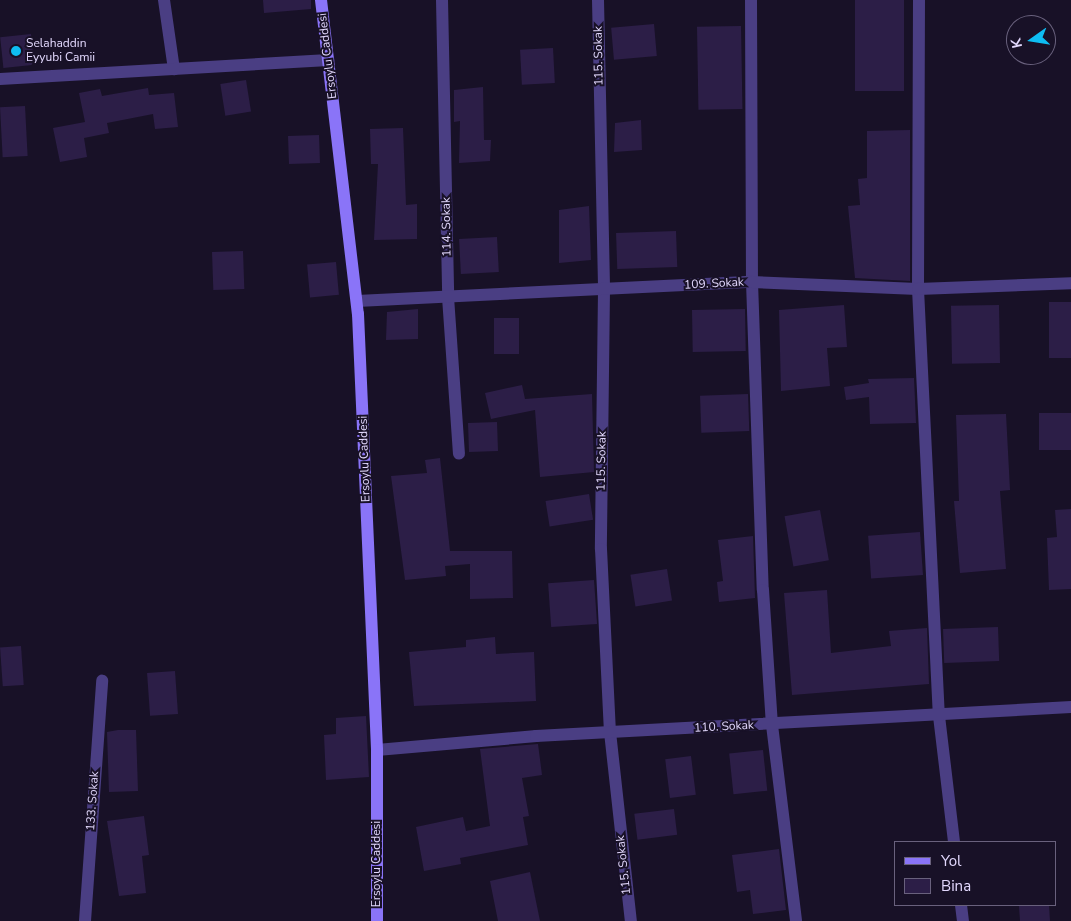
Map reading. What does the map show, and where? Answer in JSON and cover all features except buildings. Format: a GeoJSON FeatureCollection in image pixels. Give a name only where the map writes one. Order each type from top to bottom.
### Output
{"type":"FeatureCollection","features":[{"type":"Feature","properties":{"kind":"street"},"geometry":{"type":"LineString","coordinates":[[164,0],[174,69]]}},
{"type":"Feature","properties":{"kind":"street","name":"Ersoylu Caddesi"},"geometry":{"type":"LineString","coordinates":[[321,0],[357,301],[377,750],[377,921]]}},
{"type":"Feature","properties":{"kind":"street","name":"114. Sokak"},"geometry":{"type":"LineString","coordinates":[[442,0],[448,297],[459,454]]}},
{"type":"Feature","properties":{"kind":"street","name":"115. Sokak"},"geometry":{"type":"LineString","coordinates":[[598,0],[604,290],[601,549],[610,732],[631,921]]}},
{"type":"Feature","properties":{"kind":"street"},"geometry":{"type":"LineString","coordinates":[[751,0],[752,282],[772,725],[796,921]]}},
{"type":"Feature","properties":{"kind":"street"},"geometry":{"type":"LineString","coordinates":[[920,0],[918,289],[939,716],[954,841]]}},
{"type":"Feature","properties":{"kind":"street"},"geometry":{"type":"LineString","coordinates":[[0,79],[328,60]]}},
{"type":"Feature","properties":{"kind":"street","name":"109. Sokak"},"geometry":{"type":"LineString","coordinates":[[357,301],[752,282],[918,289],[1071,283]]}},
{"type":"Feature","properties":{"kind":"street","name":"133. Sokak"},"geometry":{"type":"LineString","coordinates":[[84,921],[102,681]]}},
{"type":"Feature","properties":{"kind":"street","name":"110. Sokak"},"geometry":{"type":"LineString","coordinates":[[377,750],[610,732],[939,716],[1071,707]]}},
{"type":"Feature","properties":{"kind":"street"},"geometry":{"type":"LineString","coordinates":[[961,906],[963,921]]}},
{"type":"Feature","properties":{"kind":"place","name":"Selahaddin Eyyubi Camii"},"geometry":{"type":"Point","coordinates":[16,51]}}]}
